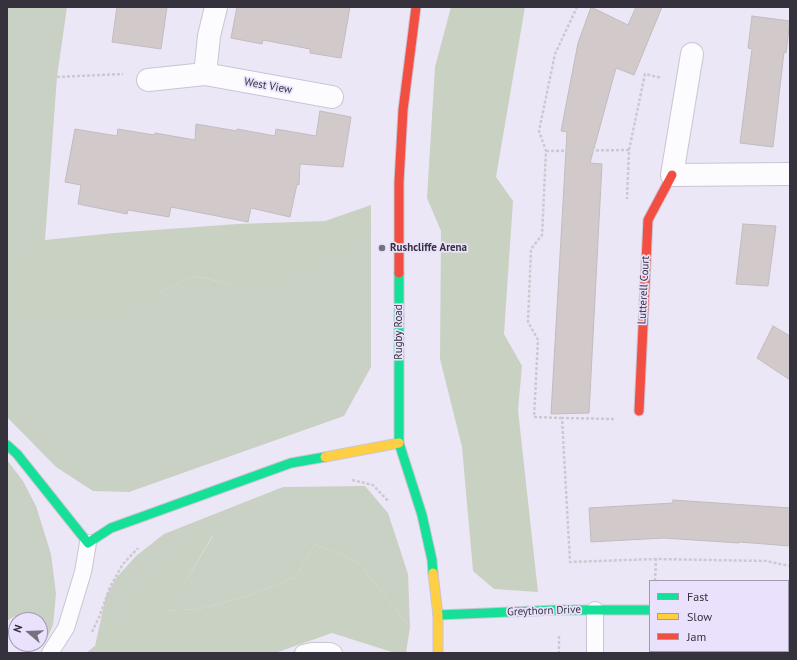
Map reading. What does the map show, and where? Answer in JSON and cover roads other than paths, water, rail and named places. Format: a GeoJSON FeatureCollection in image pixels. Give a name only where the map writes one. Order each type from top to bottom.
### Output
{"type":"FeatureCollection","features":[{"type":"Feature","properties":{"kind":"street"},"geometry":{"type":"LineString","coordinates":[[205,74],[209,36],[216,7]]}},
{"type":"Feature","properties":{"kind":"street","name":"Rugby Road"},"geometry":{"type":"LineString","coordinates":[[416,7],[403,110],[399,182],[399,443],[422,515],[432,560],[438,615],[438,653]]}},
{"type":"Feature","properties":{"kind":"street","name":"Lutterell Court"},"geometry":{"type":"LineString","coordinates":[[639,411],[648,220],[672,175],[692,54]]}},
{"type":"Feature","properties":{"kind":"street","name":"West View"},"geometry":{"type":"LineString","coordinates":[[148,80],[205,74],[332,97]]}},
{"type":"Feature","properties":{"kind":"street"},"geometry":{"type":"LineString","coordinates":[[672,175],[790,174]]}},
{"type":"Feature","properties":{"kind":"street"},"geometry":{"type":"LineString","coordinates":[[7,445],[17,454],[88,543],[111,528],[291,462],[399,443]]}},
{"type":"Feature","properties":{"kind":"street","name":"Greythorn Drive"},"geometry":{"type":"LineString","coordinates":[[438,615],[558,610],[649,610]]}},
{"type":"Feature","properties":{"kind":"lane"},"geometry":{"type":"LineString","coordinates":[[50,653],[66,628],[83,572],[88,543]]}},
{"type":"Feature","properties":{"kind":"lane"},"geometry":{"type":"LineString","coordinates":[[595,610],[595,653]]}},
{"type":"Feature","properties":{"kind":"lane"},"geometry":{"type":"LineString","coordinates":[[303,653],[312,651],[330,651],[334,653]]}},
{"type":"Feature","properties":{"kind":"place","name":"Rushcliffe Arena"},"geometry":{"type":"Point","coordinates":[382,248]}}]}
